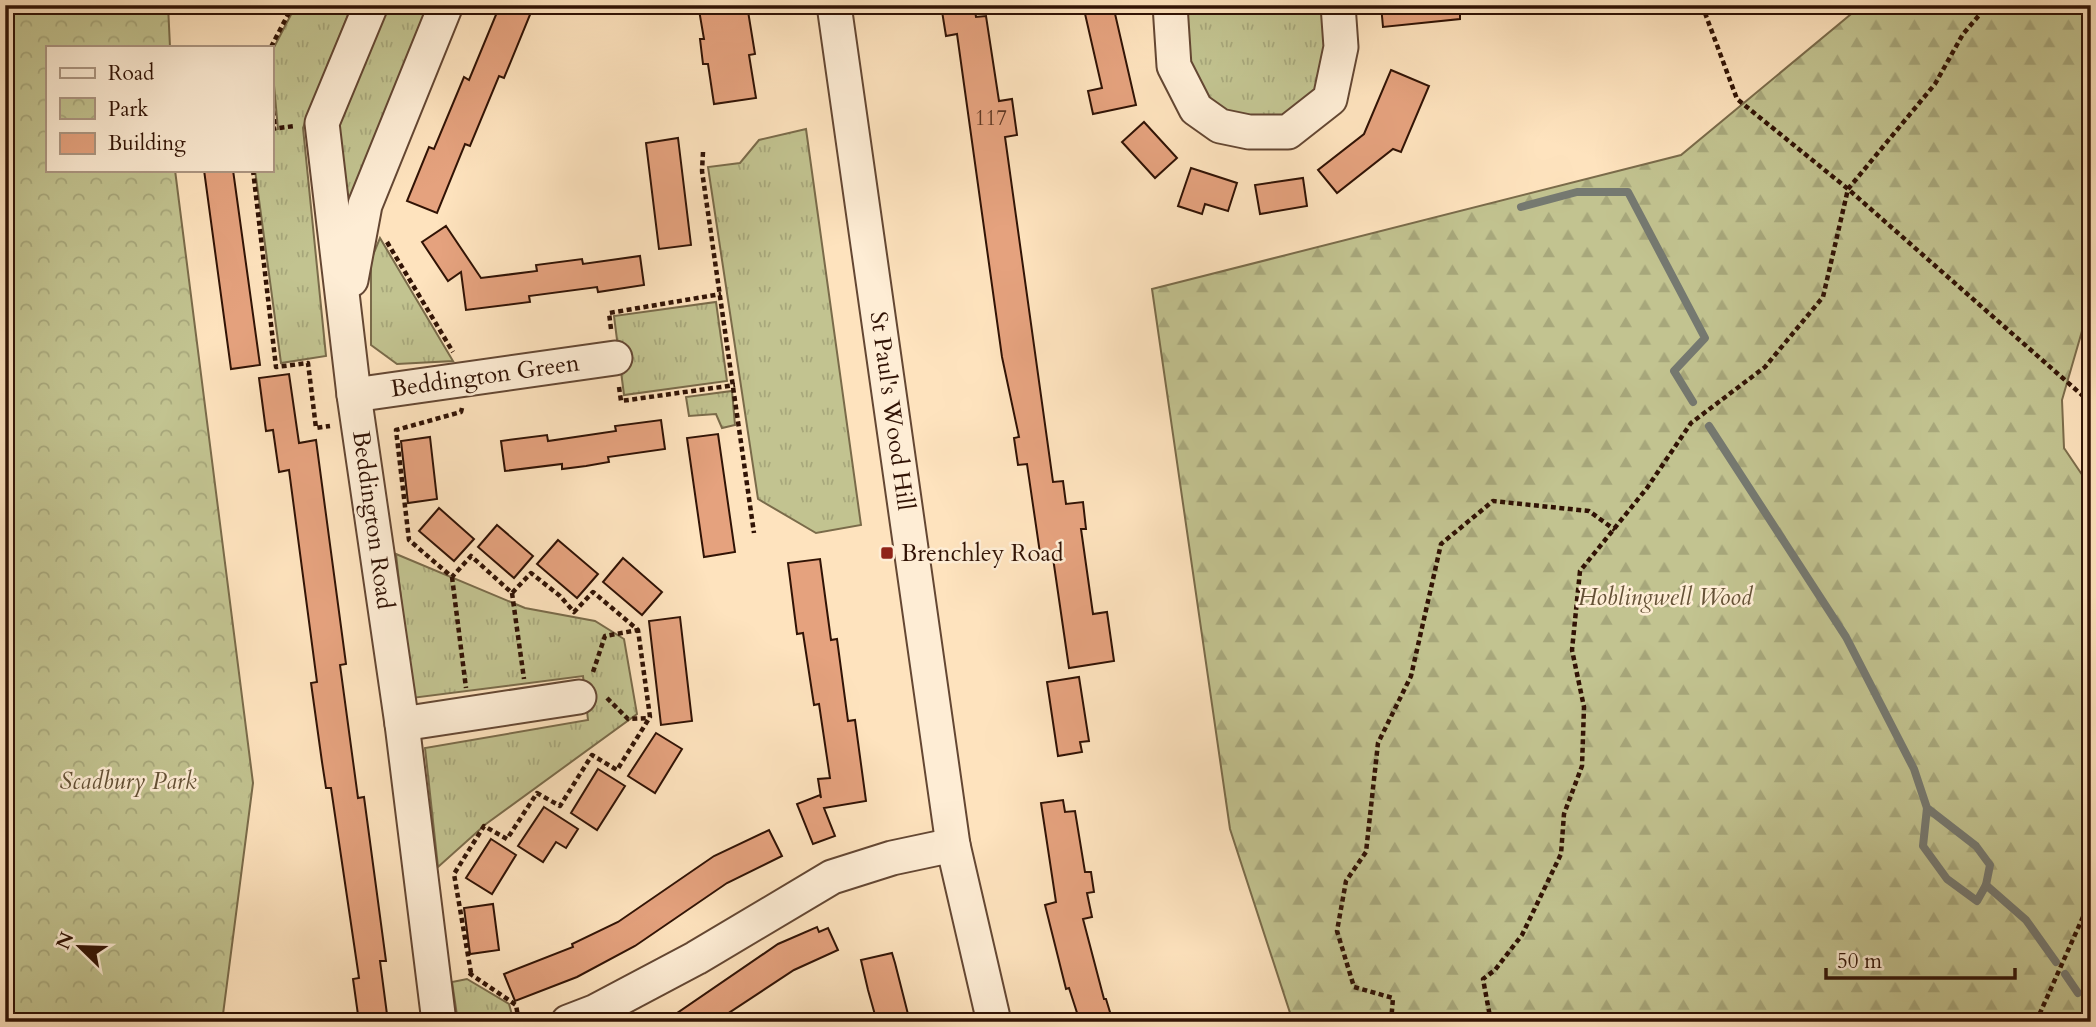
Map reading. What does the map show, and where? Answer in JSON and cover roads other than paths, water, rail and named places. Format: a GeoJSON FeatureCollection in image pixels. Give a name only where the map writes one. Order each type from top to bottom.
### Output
{"type":"FeatureCollection","features":[{"type":"Feature","properties":{"kind":"street","name":"Beddington Road"},"geometry":{"type":"LineString","coordinates":[[371,5],[322,122],[345,317],[402,724],[439,1022]]}},
{"type":"Feature","properties":{"kind":"street","name":"Beddington Road"},"geometry":{"type":"LineString","coordinates":[[345,317],[365,205],[446,5]]}},
{"type":"Feature","properties":{"kind":"street","name":"St Paul's Wood Hill"},"geometry":{"type":"LineString","coordinates":[[834,5],[953,845],[994,1022]]}},
{"type":"Feature","properties":{"kind":"street"},"geometry":{"type":"LineString","coordinates":[[1170,5],[1174,65],[1196,109],[1220,126],[1249,132],[1288,132],[1330,99],[1341,47],[1338,5]]}},
{"type":"Feature","properties":{"kind":"street","name":"Beddington Green"},"geometry":{"type":"LineString","coordinates":[[357,409],[469,379],[615,358]]}},
{"type":"Feature","properties":{"kind":"street"},"geometry":{"type":"LineString","coordinates":[[402,724],[528,705],[584,689]]}},
{"type":"Feature","properties":{"kind":"street"},"geometry":{"type":"LineString","coordinates":[[568,1022],[594,1012],[696,958],[832,877],[892,858],[953,845]]}},
{"type":"Feature","properties":{"kind":"waterway"},"geometry":{"type":"LineString","coordinates":[[1521,207],[1577,192],[1628,192],[1705,338],[1674,371],[1693,402]]}},
{"type":"Feature","properties":{"kind":"waterway"},"geometry":{"type":"LineString","coordinates":[[1709,426],[1846,637],[1914,769],[1927,808],[1923,846],[1947,879],[1977,901],[1986,885],[1990,865],[1976,846],[1927,808]]}},
{"type":"Feature","properties":{"kind":"waterway"},"geometry":{"type":"LineString","coordinates":[[1986,885],[2026,920],[2056,962]]}},
{"type":"Feature","properties":{"kind":"waterway"},"geometry":{"type":"LineString","coordinates":[[2065,974],[2078,993]]}},
{"type":"Feature","properties":{"kind":"place","name":"Brenchley Road"},"geometry":{"type":"Point","coordinates":[887,553]}},
{"type":"Feature","properties":{"kind":"park label","name":"Hoblingwell Wood"},"geometry":{"type":"Point","coordinates":[1665,597]}},
{"type":"Feature","properties":{"kind":"park label","name":"Scadbury Park"},"geometry":{"type":"Point","coordinates":[128,781]}}]}
